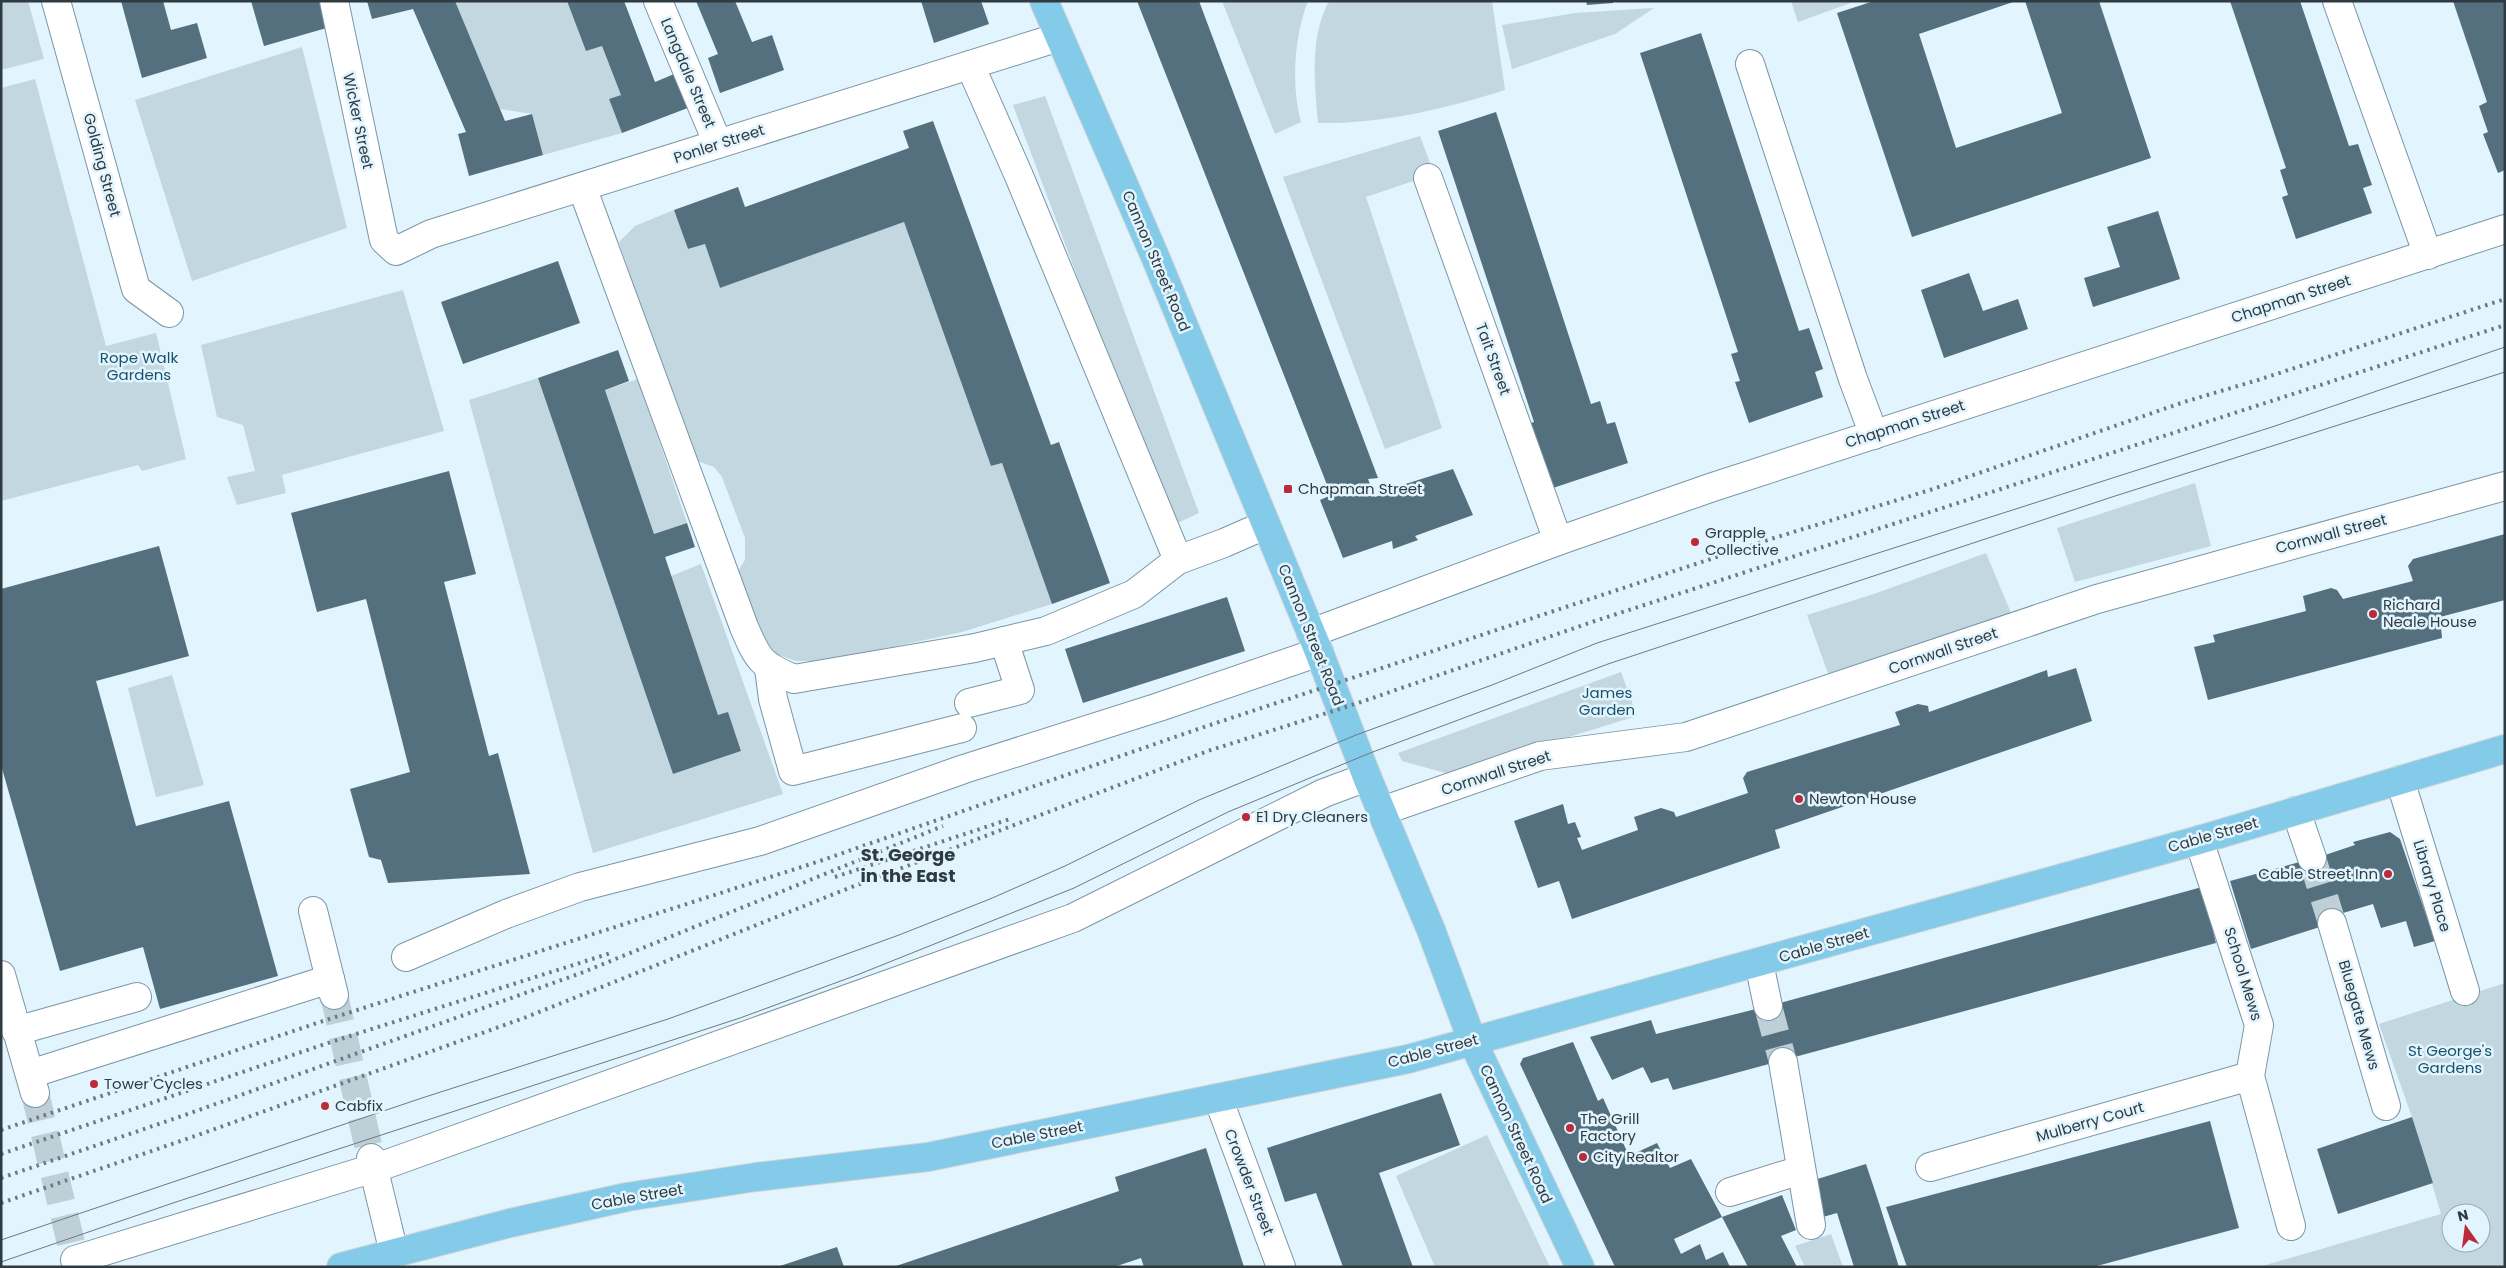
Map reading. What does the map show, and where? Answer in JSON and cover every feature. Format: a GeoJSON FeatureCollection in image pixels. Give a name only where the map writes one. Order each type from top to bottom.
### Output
{"type":"FeatureCollection","features":[{"type":"Feature","properties":{"kind":"main road","name":"Cannon Street Road"},"geometry":{"type":"LineString","coordinates":[[1044,1],[1154,254],[1315,642],[1367,777],[1431,930],[1472,1040],[1580,1267]]}},
{"type":"Feature","properties":{"kind":"main road","name":"Cable Street"},"geometry":{"type":"LineString","coordinates":[[341,1267],[510,1223],[626,1197],[756,1177],[928,1157],[1408,1059],[1472,1040],[1760,964],[2199,840],[2505,750]]}},
{"type":"Feature","properties":{"kind":"street","name":"Golding Street"},"geometry":{"type":"LineString","coordinates":[[56,1],[136,289],[169,313]]}},
{"type":"Feature","properties":{"kind":"street","name":"Wicker Street"},"geometry":{"type":"LineString","coordinates":[[334,1],[384,240]]}},
{"type":"Feature","properties":{"kind":"street","name":"Langdale Street"},"geometry":{"type":"LineString","coordinates":[[658,1],[718,144]]}},
{"type":"Feature","properties":{"kind":"street"},"geometry":{"type":"LineString","coordinates":[[2337,1],[2428,255]]}},
{"type":"Feature","properties":{"kind":"street","name":"Ponler Street"},"geometry":{"type":"LineString","coordinates":[[384,240],[396,251],[431,234],[1059,37]]}},
{"type":"Feature","properties":{"kind":"street"},"geometry":{"type":"LineString","coordinates":[[1750,64],[1853,379],[1874,435]]}},
{"type":"Feature","properties":{"kind":"street"},"geometry":{"type":"LineString","coordinates":[[970,65],[1019,176],[1178,560]]}},
{"type":"Feature","properties":{"kind":"street","name":"Tait Street"},"geometry":{"type":"LineString","coordinates":[[1428,178],[1558,541]]}},
{"type":"Feature","properties":{"kind":"street"},"geometry":{"type":"LineString","coordinates":[[582,187],[744,627],[755,652],[769,668],[794,679],[1004,641],[1046,631],[1134,594],[1178,560],[1224,543],[1265,524]]}},
{"type":"Feature","properties":{"kind":"street","name":"Chapman Street"},"geometry":{"type":"LineString","coordinates":[[406,957],[506,914],[580,887],[760,841],[964,769],[1159,707],[1558,541],[2087,364],[2505,229]]}},
{"type":"Feature","properties":{"kind":"street","name":"Cornwall Street"},"geometry":{"type":"LineString","coordinates":[[1382,811],[1540,756],[1686,737],[2097,600],[2505,486]]}},
{"type":"Feature","properties":{"kind":"street"},"geometry":{"type":"LineString","coordinates":[[769,668],[773,699],[793,771],[965,716],[1020,690],[1004,641]]}},
{"type":"Feature","properties":{"kind":"street"},"geometry":{"type":"LineString","coordinates":[[76,1263],[372,1163],[1073,918],[1324,793],[1367,777]]}},
{"type":"Feature","properties":{"kind":"street","name":"Library Place"},"geometry":{"type":"LineString","coordinates":[[2400,780],[2465,991]]}},
{"type":"Feature","properties":{"kind":"street"},"geometry":{"type":"LineString","coordinates":[[2296,811],[2312,858]]}},
{"type":"Feature","properties":{"kind":"street","name":"School Mews"},"geometry":{"type":"LineString","coordinates":[[2199,840],[2259,1025],[2250,1076],[2291,1226]]}},
{"type":"Feature","properties":{"kind":"street"},"geometry":{"type":"LineString","coordinates":[[2,982],[33,1083],[332,987],[313,911]]}},
{"type":"Feature","properties":{"kind":"street","name":"Bluegate Mews"},"geometry":{"type":"LineString","coordinates":[[2332,923],[2386,1106]]}},
{"type":"Feature","properties":{"kind":"street"},"geometry":{"type":"LineString","coordinates":[[1760,964],[1768,1006]]}},
{"type":"Feature","properties":{"kind":"street"},"geometry":{"type":"LineString","coordinates":[[16,1031],[137,997]]}},
{"type":"Feature","properties":{"kind":"street"},"geometry":{"type":"LineString","coordinates":[[1782,1062],[1811,1225]]}},
{"type":"Feature","properties":{"kind":"street","name":"Mulberry Court"},"geometry":{"type":"LineString","coordinates":[[1930,1166],[2250,1076]]}},
{"type":"Feature","properties":{"kind":"street","name":"Crowder Street"},"geometry":{"type":"LineString","coordinates":[[1218,1098],[1281,1267]]}},
{"type":"Feature","properties":{"kind":"street"},"geometry":{"type":"LineString","coordinates":[[372,1163],[394,1253]]}},
{"type":"Feature","properties":{"kind":"street"},"geometry":{"type":"LineString","coordinates":[[1730,1192],[1801,1170]]}},
{"type":"Feature","properties":{"kind":"green space"},"geometry":{"type":"Polygon","coordinates":[[[1,1],[28,1],[44,59],[1,70],[1,1]]]}},
{"type":"Feature","properties":{"kind":"green space"},"geometry":{"type":"Polygon","coordinates":[[[455,1],[567,1],[586,51],[602,46],[621,95],[609,99],[622,133],[543,155],[532,114],[500,109],[455,1]]]}},
{"type":"Feature","properties":{"kind":"green space"},"geometry":{"type":"Polygon","coordinates":[[[1222,1],[1308,1],[1303,15],[1295,61],[1296,93],[1301,122],[1275,134],[1222,1]]]}},
{"type":"Feature","properties":{"kind":"green space"},"geometry":{"type":"Polygon","coordinates":[[[1329,1],[1492,1],[1505,90],[1413,114],[1366,121],[1318,123],[1315,76],[1316,45],[1318,30],[1329,1]]]}},
{"type":"Feature","properties":{"kind":"green space"},"geometry":{"type":"Polygon","coordinates":[[[1791,1],[1856,1],[1798,22],[1791,1]]]}},
{"type":"Feature","properties":{"kind":"green space"},"geometry":{"type":"Polygon","coordinates":[[[1654,8],[1615,34],[1512,69],[1502,25],[1575,13],[1654,8]]]}},
{"type":"Feature","properties":{"kind":"green space"},"geometry":{"type":"Polygon","coordinates":[[[302,47],[347,228],[192,281],[135,100],[302,47]]]}},
{"type":"Feature","properties":{"kind":"green space","name":"Rope Walk Gardens"},"geometry":{"type":"Polygon","coordinates":[[[35,79],[106,346],[156,333],[186,459],[142,471],[138,465],[1,501],[1,88],[35,79]]]}},
{"type":"Feature","properties":{"kind":"green space"},"geometry":{"type":"Polygon","coordinates":[[[1045,96],[1199,513],[1171,526],[1013,105],[1045,96]]]}},
{"type":"Feature","properties":{"kind":"green space"},"geometry":{"type":"Polygon","coordinates":[[[1420,136],[1434,174],[1366,197],[1442,428],[1385,449],[1283,177],[1420,136]]]}},
{"type":"Feature","properties":{"kind":"green space"},"geometry":{"type":"Polygon","coordinates":[[[674,210],[688,249],[705,244],[720,288],[904,222],[991,466],[1002,463],[1052,604],[962,632],[827,661],[796,661],[777,654],[763,641],[738,571],[745,560],[745,538],[722,477],[714,467],[692,459],[619,242],[635,226],[674,210]]]}},
{"type":"Feature","properties":{"kind":"green space"},"geometry":{"type":"Polygon","coordinates":[[[403,290],[444,431],[282,475],[286,493],[237,505],[227,477],[255,471],[243,425],[217,417],[201,345],[403,290]]]}},
{"type":"Feature","properties":{"kind":"green space"},"geometry":{"type":"Polygon","coordinates":[[[538,378],[673,774],[741,751],[728,713],[718,715],[671,576],[701,564],[783,794],[593,853],[469,400],[538,378]]]}},
{"type":"Feature","properties":{"kind":"green space"},"geometry":{"type":"Polygon","coordinates":[[[638,379],[687,523],[654,534],[605,390],[638,379]]]}},
{"type":"Feature","properties":{"kind":"green space"},"geometry":{"type":"Polygon","coordinates":[[[2195,483],[2211,546],[2075,582],[2057,528],[2195,483]]]}},
{"type":"Feature","properties":{"kind":"green space"},"geometry":{"type":"Polygon","coordinates":[[[1986,553],[2011,613],[1829,676],[1807,615],[1877,593],[1986,553]]]}},
{"type":"Feature","properties":{"kind":"green space","name":"James Garden"},"geometry":{"type":"Polygon","coordinates":[[[1621,672],[1637,716],[1449,774],[1402,761],[1398,753],[1621,672]]]}},
{"type":"Feature","properties":{"kind":"green space"},"geometry":{"type":"Polygon","coordinates":[[[172,675],[204,785],[156,797],[128,688],[172,675]]]}},
{"type":"Feature","properties":{"kind":"green space","name":"St George's Gardens"},"geometry":{"type":"Polygon","coordinates":[[[2505,983],[2505,1267],[2259,1267],[2441,1214],[2412,1117],[2379,1024],[2505,983]]]}},
{"type":"Feature","properties":{"kind":"green space"},"geometry":{"type":"Polygon","coordinates":[[[1487,1135],[1550,1267],[1435,1267],[1396,1176],[1487,1135]]]}},
{"type":"Feature","properties":{"kind":"green space"},"geometry":{"type":"Polygon","coordinates":[[[1831,1234],[1843,1267],[1805,1267],[1795,1246],[1831,1234]]]}},
{"type":"Feature","properties":{"kind":"building"},"geometry":{"type":"Polygon","coordinates":[[[121,1],[163,1],[171,30],[197,23],[207,58],[142,78],[121,1]]]}},
{"type":"Feature","properties":{"kind":"building"},"geometry":{"type":"Polygon","coordinates":[[[251,1],[323,1],[330,27],[264,46],[251,1]]]}},
{"type":"Feature","properties":{"kind":"building"},"geometry":{"type":"Polygon","coordinates":[[[367,1],[455,1],[505,121],[532,114],[543,155],[469,176],[458,134],[466,132],[413,9],[372,19],[367,1]]]}},
{"type":"Feature","properties":{"kind":"building"},"geometry":{"type":"Polygon","coordinates":[[[567,1],[624,1],[655,82],[679,72],[693,106],[622,133],[609,99],[621,95],[602,46],[586,51],[567,1]]]}},
{"type":"Feature","properties":{"kind":"building"},"geometry":{"type":"Polygon","coordinates":[[[696,1],[735,1],[752,42],[772,35],[784,70],[720,93],[708,58],[718,54],[696,1]]]}},
{"type":"Feature","properties":{"kind":"building"},"geometry":{"type":"Polygon","coordinates":[[[921,1],[981,1],[989,24],[934,43],[921,1]]]}},
{"type":"Feature","properties":{"kind":"building"},"geometry":{"type":"Polygon","coordinates":[[[1137,1],[1199,1],[1378,478],[1368,479],[1375,497],[1396,490],[1396,487],[1453,469],[1473,515],[1415,536],[1418,540],[1393,549],[1392,541],[1343,558],[1320,500],[1331,495],[1137,1]]]}},
{"type":"Feature","properties":{"kind":"building"},"geometry":{"type":"Polygon","coordinates":[[[1586,1],[1613,1],[1613,3],[1587,5],[1586,1]]]}},
{"type":"Feature","properties":{"kind":"building"},"geometry":{"type":"Polygon","coordinates":[[[1874,1],[2016,1],[1919,34],[1956,148],[2062,113],[2025,1],[2099,1],[2151,158],[1912,237],[1837,13],[1874,1]]]}},
{"type":"Feature","properties":{"kind":"building"},"geometry":{"type":"Polygon","coordinates":[[[2230,1],[2300,1],[2349,146],[2358,144],[2372,185],[2363,188],[2372,213],[2296,239],[2282,197],[2288,195],[2280,170],[2286,168],[2230,1]]]}},
{"type":"Feature","properties":{"kind":"building"},"geometry":{"type":"Polygon","coordinates":[[[2453,1],[2505,1],[2505,170],[2498,173],[2483,134],[2488,132],[2479,106],[2487,102],[2453,1]]]}},
{"type":"Feature","properties":{"kind":"building"},"geometry":{"type":"Polygon","coordinates":[[[1701,33],[1799,331],[1809,328],[1823,369],[1815,372],[1823,397],[1749,423],[1735,382],[1740,381],[1731,354],[1738,352],[1640,53],[1701,33]]]}},
{"type":"Feature","properties":{"kind":"building"},"geometry":{"type":"Polygon","coordinates":[[[1496,112],[1591,404],[1600,401],[1607,424],[1615,422],[1628,463],[1553,488],[1522,426],[1534,422],[1438,131],[1496,112]]]}},
{"type":"Feature","properties":{"kind":"building"},"geometry":{"type":"Polygon","coordinates":[[[933,121],[1051,445],[1059,442],[1110,583],[1052,604],[1002,463],[991,466],[904,222],[720,288],[705,244],[688,249],[674,210],[738,187],[745,207],[909,148],[903,131],[933,121]]]}},
{"type":"Feature","properties":{"kind":"building"},"geometry":{"type":"Polygon","coordinates":[[[2158,211],[2180,279],[2093,307],[2084,278],[2120,267],[2107,227],[2158,211]]]}},
{"type":"Feature","properties":{"kind":"building"},"geometry":{"type":"Polygon","coordinates":[[[558,261],[580,323],[463,364],[441,302],[558,261]]]}},
{"type":"Feature","properties":{"kind":"building"},"geometry":{"type":"Polygon","coordinates":[[[1969,273],[1983,311],[2018,299],[2028,329],[1944,358],[1921,290],[1969,273]]]}},
{"type":"Feature","properties":{"kind":"building"},"geometry":{"type":"Polygon","coordinates":[[[618,350],[629,381],[605,390],[654,534],[687,523],[695,547],[665,557],[718,715],[728,712],[741,751],[673,774],[538,378],[618,350]]]}},
{"type":"Feature","properties":{"kind":"building"},"geometry":{"type":"Polygon","coordinates":[[[449,471],[476,574],[444,582],[489,756],[498,753],[530,874],[388,883],[381,860],[369,857],[350,789],[410,772],[366,599],[317,612],[291,513],[449,471]]]}},
{"type":"Feature","properties":{"kind":"building","name":"Richard Neale House"},"geometry":{"type":"Polygon","coordinates":[[[2505,534],[2505,600],[2440,617],[2442,638],[2208,700],[2194,647],[2215,642],[2213,635],[2306,611],[2303,596],[2331,588],[2337,590],[2343,599],[2413,581],[2408,566],[2413,559],[2505,534]]]}},
{"type":"Feature","properties":{"kind":"building"},"geometry":{"type":"Polygon","coordinates":[[[159,546],[189,656],[96,681],[136,826],[229,801],[278,976],[160,1009],[143,947],[60,971],[1,765],[1,589],[159,546]]]}},
{"type":"Feature","properties":{"kind":"building"},"geometry":{"type":"Polygon","coordinates":[[[1227,597],[1245,651],[1083,703],[1065,649],[1227,597]]]}},
{"type":"Feature","properties":{"kind":"building","name":"Newton House"},"geometry":{"type":"Polygon","coordinates":[[[2076,668],[2092,721],[1775,830],[1780,848],[1572,919],[1559,881],[1538,888],[1514,821],[1563,804],[1568,824],[1575,822],[1581,837],[1577,838],[1582,850],[1638,830],[1634,817],[1661,808],[1674,812],[1676,817],[1748,793],[1743,778],[1747,772],[1900,725],[1895,712],[1918,704],[1928,706],[1929,712],[2047,670],[2048,677],[2076,668]]]}},
{"type":"Feature","properties":{"kind":"building"},"geometry":{"type":"Polygon","coordinates":[[[2390,832],[2400,839],[2435,941],[2414,947],[2406,921],[2381,928],[2373,904],[2343,913],[2345,919],[2251,949],[2230,881],[2325,855],[2355,845],[2353,842],[2390,832]]]}},
{"type":"Feature","properties":{"kind":"building"},"geometry":{"type":"Polygon","coordinates":[[[2202,887],[2216,943],[1673,1090],[1668,1078],[1651,1083],[1643,1067],[1612,1080],[1590,1037],[1651,1020],[1656,1034],[1780,1003],[2202,887]]]}},
{"type":"Feature","properties":{"kind":"building"},"geometry":{"type":"Polygon","coordinates":[[[1573,1042],[1598,1101],[1603,1098],[1629,1156],[1657,1143],[1670,1168],[1691,1159],[1722,1217],[1674,1239],[1681,1254],[1700,1244],[1706,1260],[1723,1252],[1730,1267],[1615,1267],[1520,1064],[1523,1058],[1573,1042]]]}},
{"type":"Feature","properties":{"kind":"building"},"geometry":{"type":"Polygon","coordinates":[[[1441,1093],[1460,1145],[1379,1173],[1413,1267],[1343,1267],[1316,1193],[1285,1202],[1267,1148],[1441,1093]]]}},
{"type":"Feature","properties":{"kind":"building"},"geometry":{"type":"Polygon","coordinates":[[[2412,1117],[2433,1183],[2338,1214],[2317,1149],[2412,1117]]]}},
{"type":"Feature","properties":{"kind":"building"},"geometry":{"type":"Polygon","coordinates":[[[2210,1121],[2239,1228],[2093,1267],[1907,1267],[1886,1207],[2210,1121]]]}},
{"type":"Feature","properties":{"kind":"building"},"geometry":{"type":"Polygon","coordinates":[[[1206,1148],[1244,1267],[1144,1267],[1141,1258],[1114,1267],[893,1267],[1119,1191],[1115,1177],[1206,1148]]]}},
{"type":"Feature","properties":{"kind":"building"},"geometry":{"type":"Polygon","coordinates":[[[1866,1164],[1899,1267],[1854,1267],[1837,1213],[1823,1217],[1811,1181],[1866,1164]]]}},
{"type":"Feature","properties":{"kind":"building"},"geometry":{"type":"Polygon","coordinates":[[[1782,1195],[1796,1230],[1781,1236],[1797,1267],[1748,1267],[1722,1217],[1782,1195]]]}},
{"type":"Feature","properties":{"kind":"building"},"geometry":{"type":"Polygon","coordinates":[[[837,1247],[844,1267],[780,1267],[780,1266],[837,1247]]]}},
{"type":"Feature","properties":{"kind":"tunnel"},"geometry":{"type":"LineString","coordinates":[[2312,858],[2332,923]]}},
{"type":"Feature","properties":{"kind":"tunnel"},"geometry":{"type":"LineString","coordinates":[[334,995],[371,1158]]}},
{"type":"Feature","properties":{"kind":"tunnel"},"geometry":{"type":"LineString","coordinates":[[1768,1006],[1783,1062]]}},
{"type":"Feature","properties":{"kind":"tunnel"},"geometry":{"type":"LineString","coordinates":[[35,1093],[75,1260]]}},
{"type":"Feature","properties":{"kind":"tram line"},"geometry":{"type":"LineString","coordinates":[[1,1240],[422,1098],[668,1019],[899,935],[990,899],[1065,866],[1199,800],[1356,735],[1492,685],[1597,643],[2275,426],[2505,347]]}},
{"type":"Feature","properties":{"kind":"tram line"},"geometry":{"type":"LineString","coordinates":[[1,1262],[173,1203],[740,1018],[857,975],[1074,888],[1228,812],[1370,753],[1608,664],[2112,497],[2505,372]]}},
{"type":"Feature","properties":{"kind":"railway"},"geometry":{"type":"LineString","coordinates":[[1,1130],[320,1022],[817,862],[1198,729],[1774,538],[1930,490],[2184,402],[2258,380],[2505,299]]}},
{"type":"Feature","properties":{"kind":"railway"},"geometry":{"type":"LineString","coordinates":[[1,1203],[198,1135],[524,1018],[844,890],[1208,751],[1361,702],[1592,622],[2505,325]]}},
{"type":"Feature","properties":{"kind":"railway"},"geometry":{"type":"LineString","coordinates":[[835,877],[1010,819]]}},
{"type":"Feature","properties":{"kind":"railway"},"geometry":{"type":"LineString","coordinates":[[1,1178],[185,1115],[581,973],[943,826]]}},
{"type":"Feature","properties":{"kind":"railway"},"geometry":{"type":"LineString","coordinates":[[1,1154],[331,1042],[611,953]]}},
{"type":"Feature","properties":{"kind":"place","name":"Chapman Street"},"geometry":{"type":"Point","coordinates":[1288,489]}},
{"type":"Feature","properties":{"kind":"place","name":"Grapple Collective"},"geometry":{"type":"Point","coordinates":[1695,542]}},
{"type":"Feature","properties":{"kind":"place","name":"Richard Neale House"},"geometry":{"type":"Point","coordinates":[2373,614]}},
{"type":"Feature","properties":{"kind":"place","name":"Newton House"},"geometry":{"type":"Point","coordinates":[1799,799]}},
{"type":"Feature","properties":{"kind":"place","name":"E1 Dry Cleaners"},"geometry":{"type":"Point","coordinates":[1246,817]}},
{"type":"Feature","properties":{"kind":"place","name":"Cable Street Inn"},"geometry":{"type":"Point","coordinates":[2388,874]}},
{"type":"Feature","properties":{"kind":"place","name":"Tower Cycles"},"geometry":{"type":"Point","coordinates":[94,1084]}},
{"type":"Feature","properties":{"kind":"place","name":"Cabfix"},"geometry":{"type":"Point","coordinates":[325,1106]}},
{"type":"Feature","properties":{"kind":"place","name":"The Grill Factory"},"geometry":{"type":"Point","coordinates":[1570,1128]}},
{"type":"Feature","properties":{"kind":"place","name":"City Realtor"},"geometry":{"type":"Point","coordinates":[1583,1157]}},
{"type":"Feature","properties":{"kind":"district","name":"St. George in the East"},"geometry":{"type":"Point","coordinates":[908,865]}}]}
